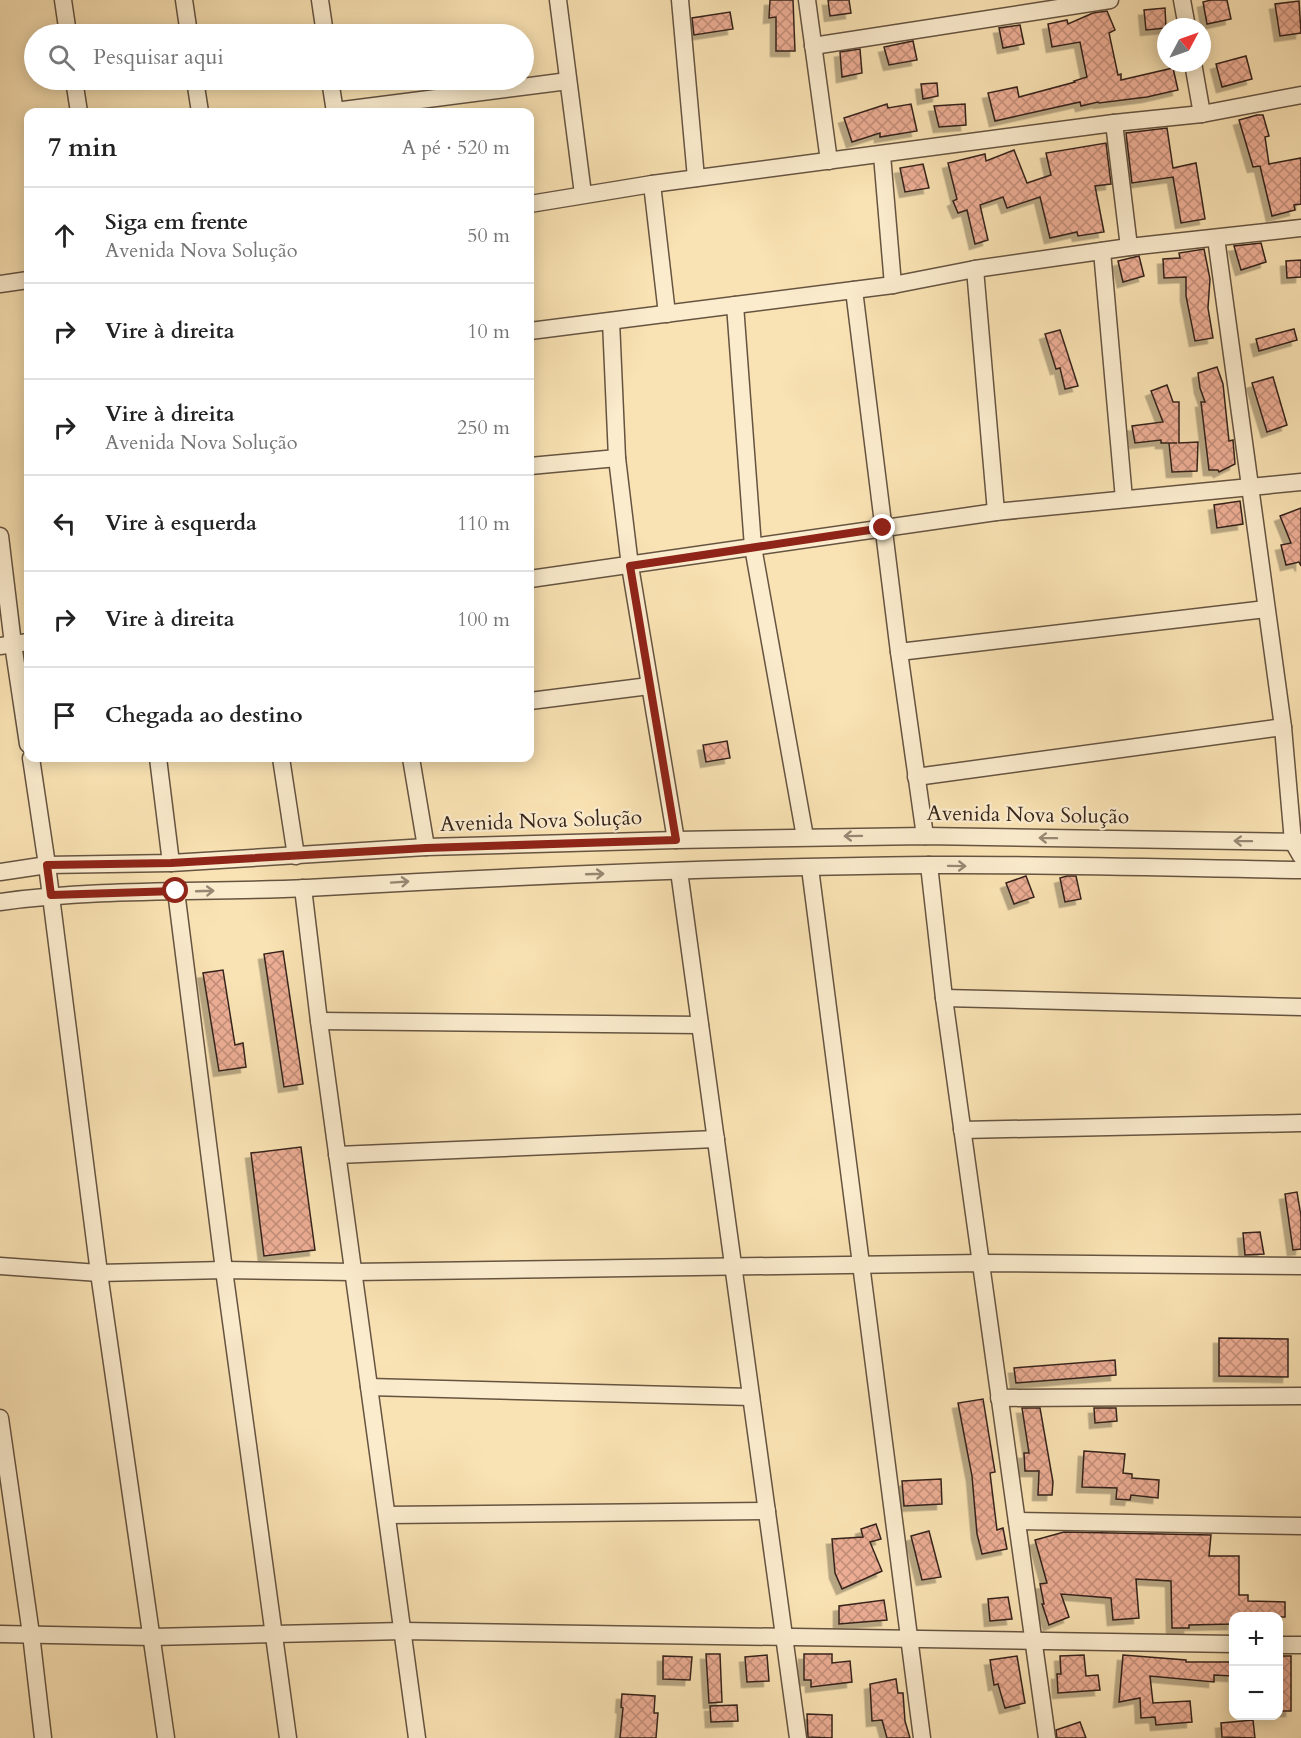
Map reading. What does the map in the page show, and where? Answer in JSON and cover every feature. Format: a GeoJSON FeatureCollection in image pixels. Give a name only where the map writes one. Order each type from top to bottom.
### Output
{"type":"FeatureCollection","features":[{"type":"Feature","properties":{"kind":"street"},"geometry":{"type":"LineString","coordinates":[[63,0],[67,24]]}},
{"type":"Feature","properties":{"kind":"street"},"geometry":{"type":"LineString","coordinates":[[184,0],[188,24]]}},
{"type":"Feature","properties":{"kind":"street"},"geometry":{"type":"LineString","coordinates":[[320,0],[324,24]]}},
{"type":"Feature","properties":{"kind":"street"},"geometry":{"type":"LineString","coordinates":[[558,0],[583,194]]}},
{"type":"Feature","properties":{"kind":"street"},"geometry":{"type":"LineString","coordinates":[[680,0],[696,178]]}},
{"type":"Feature","properties":{"kind":"street"},"geometry":{"type":"LineString","coordinates":[[807,0],[829,161]]}},
{"type":"Feature","properties":{"kind":"street"},"geometry":{"type":"LineString","coordinates":[[813,46],[1110,0]]}},
{"type":"Feature","properties":{"kind":"street"},"geometry":{"type":"LineString","coordinates":[[1182,0],[1185,18]]}},
{"type":"Feature","properties":{"kind":"street"},"geometry":{"type":"LineString","coordinates":[[1195,72],[1202,114]]}},
{"type":"Feature","properties":{"kind":"street"},"geometry":{"type":"LineString","coordinates":[[534,86],[568,81]]}},
{"type":"Feature","properties":{"kind":"street"},"geometry":{"type":"LineString","coordinates":[[76,90],[78,108]]}},
{"type":"Feature","properties":{"kind":"street"},"geometry":{"type":"LineString","coordinates":[[197,90],[199,108]]}},
{"type":"Feature","properties":{"kind":"street"},"geometry":{"type":"LineString","coordinates":[[332,90],[334,108]]}},
{"type":"Feature","properties":{"kind":"street"},"geometry":{"type":"LineString","coordinates":[[365,108],[500,90]]}},
{"type":"Feature","properties":{"kind":"street"},"geometry":{"type":"LineString","coordinates":[[534,203],[696,178],[1114,123],[1202,114],[1301,95]]}},
{"type":"Feature","properties":{"kind":"street"},"geometry":{"type":"LineString","coordinates":[[1114,123],[1129,247]]}},
{"type":"Feature","properties":{"kind":"street"},"geometry":{"type":"LineString","coordinates":[[882,155],[893,285]]}},
{"type":"Feature","properties":{"kind":"street"},"geometry":{"type":"LineString","coordinates":[[652,184],[667,314]]}},
{"type":"Feature","properties":{"kind":"street"},"geometry":{"type":"LineString","coordinates":[[534,331],[893,285],[975,269],[1129,247],[1301,228]]}},
{"type":"Feature","properties":{"kind":"street"},"geometry":{"type":"LineString","coordinates":[[1216,238],[1298,847]]}},
{"type":"Feature","properties":{"kind":"street"},"geometry":{"type":"LineString","coordinates":[[1102,251],[1124,499]]}},
{"type":"Feature","properties":{"kind":"street"},"geometry":{"type":"LineString","coordinates":[[975,269],[996,512]]}},
{"type":"Feature","properties":{"kind":"street"},"geometry":{"type":"LineString","coordinates":[[0,284],[24,281]]}},
{"type":"Feature","properties":{"kind":"street"},"geometry":{"type":"LineString","coordinates":[[854,290],[899,652],[926,836]]}},
{"type":"Feature","properties":{"kind":"street"},"geometry":{"type":"LineString","coordinates":[[735,305],[753,548],[805,837]]}},
{"type":"Feature","properties":{"kind":"street"},"geometry":{"type":"LineString","coordinates":[[611,321],[617,458],[630,566],[676,840]]}},
{"type":"Feature","properties":{"kind":"street"},"geometry":{"type":"LineString","coordinates":[[534,466],[617,458]]}},
{"type":"Feature","properties":{"kind":"street"},"geometry":{"type":"LineString","coordinates":[[534,578],[996,512],[1301,482]]}},
{"type":"Feature","properties":{"kind":"street"},"geometry":{"type":"LineString","coordinates":[[0,536],[24,715]]}},
{"type":"Feature","properties":{"kind":"street"},"geometry":{"type":"LineString","coordinates":[[899,652],[1266,609]]}},
{"type":"Feature","properties":{"kind":"street"},"geometry":{"type":"LineString","coordinates":[[534,700],[649,686]]}},
{"type":"Feature","properties":{"kind":"street"},"geometry":{"type":"LineString","coordinates":[[916,777],[1283,727]]}},
{"type":"Feature","properties":{"kind":"street"},"geometry":{"type":"LineString","coordinates":[[32,762],[51,895],[99,1274],[166,1738]]}},
{"type":"Feature","properties":{"kind":"street"},"geometry":{"type":"LineString","coordinates":[[158,762],[171,863]]}},
{"type":"Feature","properties":{"kind":"street"},"geometry":{"type":"LineString","coordinates":[[282,762],[296,856]]}},
{"type":"Feature","properties":{"kind":"street"},"geometry":{"type":"LineString","coordinates":[[412,762],[426,848]]}},
{"type":"Feature","properties":{"kind":"street","name":"Avenida Nova Solução"},"geometry":{"type":"LineString","coordinates":[[0,872],[47,865],[171,863],[426,848],[805,837],[926,836],[1298,847]]}},
{"type":"Feature","properties":{"kind":"street"},"geometry":{"type":"LineString","coordinates":[[0,902],[51,895],[303,888],[429,880],[680,871],[929,866],[1301,870]]}},
{"type":"Feature","properties":{"kind":"street"},"geometry":{"type":"LineString","coordinates":[[929,866],[944,998],[1047,1738]]}},
{"type":"Feature","properties":{"kind":"street"},"geometry":{"type":"LineString","coordinates":[[810,868],[922,1738]]}},
{"type":"Feature","properties":{"kind":"street"},"geometry":{"type":"LineString","coordinates":[[680,871],[798,1738]]}},
{"type":"Feature","properties":{"kind":"street"},"geometry":{"type":"LineString","coordinates":[[303,888],[319,1022],[417,1738]]}},
{"type":"Feature","properties":{"kind":"street"},"geometry":{"type":"LineString","coordinates":[[176,891],[224,1270],[288,1738]]}},
{"type":"Feature","properties":{"kind":"street"},"geometry":{"type":"LineString","coordinates":[[944,998],[1301,1007]]}},
{"type":"Feature","properties":{"kind":"street"},"geometry":{"type":"LineString","coordinates":[[319,1022],[700,1025]]}},
{"type":"Feature","properties":{"kind":"street"},"geometry":{"type":"LineString","coordinates":[[962,1130],[1301,1123]]}},
{"type":"Feature","properties":{"kind":"street"},"geometry":{"type":"LineString","coordinates":[[337,1155],[716,1139]]}},
{"type":"Feature","properties":{"kind":"street"},"geometry":{"type":"LineString","coordinates":[[0,1266],[99,1274],[224,1270],[353,1272],[982,1263],[1301,1266]]}},
{"type":"Feature","properties":{"kind":"street"},"geometry":{"type":"LineString","coordinates":[[369,1387],[751,1397]]}},
{"type":"Feature","properties":{"kind":"street"},"geometry":{"type":"LineString","coordinates":[[999,1398],[1301,1396]]}},
{"type":"Feature","properties":{"kind":"street"},"geometry":{"type":"LineString","coordinates":[[0,1418],[31,1634],[43,1738]]}},
{"type":"Feature","properties":{"kind":"street"},"geometry":{"type":"LineString","coordinates":[[387,1515],[767,1511]]}},
{"type":"Feature","properties":{"kind":"street"},"geometry":{"type":"LineString","coordinates":[[1017,1521],[1301,1526]]}},
{"type":"Feature","properties":{"kind":"street"},"geometry":{"type":"LineString","coordinates":[[0,1634],[152,1637],[403,1631],[1229,1644]]}},
{"type":"Feature","properties":{"kind":"street"},"geometry":{"type":"LineString","coordinates":[[1283,1645],[1301,1646]]}},
{"type":"Feature","properties":{"kind":"building"},"geometry":{"type":"Polygon","coordinates":[[[770,0],[793,0],[795,51],[776,51],[776,17],[769,18],[770,0]]]}},
{"type":"Feature","properties":{"kind":"building"},"geometry":{"type":"Polygon","coordinates":[[[828,0],[849,0],[851,13],[830,16],[828,0]]]}},
{"type":"Feature","properties":{"kind":"building"},"geometry":{"type":"Polygon","coordinates":[[[1227,0],[1231,19],[1211,23],[1211,18],[1206,18],[1203,2],[1227,0]]]}},
{"type":"Feature","properties":{"kind":"building"},"geometry":{"type":"Polygon","coordinates":[[[1299,1],[1301,33],[1280,36],[1275,4],[1299,1]]]}},
{"type":"Feature","properties":{"kind":"building"},"geometry":{"type":"Polygon","coordinates":[[[1165,8],[1166,18],[1157,18],[1157,29],[1146,30],[1144,10],[1165,8]]]}},
{"type":"Feature","properties":{"kind":"building"},"geometry":{"type":"Polygon","coordinates":[[[1107,11],[1115,30],[1109,33],[1121,80],[1157,72],[1174,72],[1178,90],[1147,97],[1081,106],[1080,102],[995,121],[988,93],[1017,87],[1019,97],[1087,77],[1080,42],[1052,47],[1048,24],[1067,20],[1068,24],[1093,13],[1107,11]]]}},
{"type":"Feature","properties":{"kind":"building"},"geometry":{"type":"Polygon","coordinates":[[[730,12],[733,29],[694,35],[692,18],[730,12]]]}},
{"type":"Feature","properties":{"kind":"building"},"geometry":{"type":"Polygon","coordinates":[[[1020,25],[1024,44],[1003,48],[999,28],[1020,25]]]}},
{"type":"Feature","properties":{"kind":"building"},"geometry":{"type":"Polygon","coordinates":[[[913,41],[917,60],[889,65],[884,47],[913,41]]]}},
{"type":"Feature","properties":{"kind":"building"},"geometry":{"type":"Polygon","coordinates":[[[860,49],[862,73],[842,77],[840,52],[860,49]]]}},
{"type":"Feature","properties":{"kind":"building"},"geometry":{"type":"Polygon","coordinates":[[[1246,56],[1252,79],[1222,87],[1216,64],[1246,56]]]}},
{"type":"Feature","properties":{"kind":"building"},"geometry":{"type":"Polygon","coordinates":[[[937,83],[938,96],[923,99],[921,84],[937,83]]]}},
{"type":"Feature","properties":{"kind":"building"},"geometry":{"type":"Polygon","coordinates":[[[887,104],[888,108],[911,104],[917,131],[880,137],[880,133],[852,142],[844,118],[887,104]]]}},
{"type":"Feature","properties":{"kind":"building"},"geometry":{"type":"Polygon","coordinates":[[[965,104],[966,125],[939,127],[934,106],[965,104]]]}},
{"type":"Feature","properties":{"kind":"building"},"geometry":{"type":"Polygon","coordinates":[[[1263,115],[1269,136],[1265,137],[1269,164],[1301,158],[1301,204],[1294,205],[1295,210],[1272,216],[1260,166],[1253,167],[1239,120],[1263,115]]]}},
{"type":"Feature","properties":{"kind":"building"},"geometry":{"type":"Polygon","coordinates":[[[1167,128],[1173,168],[1196,163],[1205,219],[1181,223],[1173,177],[1132,183],[1126,133],[1167,128]]]}},
{"type":"Feature","properties":{"kind":"building"},"geometry":{"type":"Polygon","coordinates":[[[1106,143],[1111,184],[1095,186],[1104,232],[1078,236],[1077,232],[1050,238],[1040,197],[1007,208],[1003,197],[980,205],[988,240],[975,244],[967,210],[958,213],[953,201],[957,199],[948,163],[985,154],[986,161],[1014,150],[1027,183],[1051,175],[1046,153],[1106,143]]]}},
{"type":"Feature","properties":{"kind":"building"},"geometry":{"type":"Polygon","coordinates":[[[923,164],[929,188],[905,192],[900,168],[923,164]]]}},
{"type":"Feature","properties":{"kind":"building"},"geometry":{"type":"Polygon","coordinates":[[[1261,243],[1266,262],[1241,270],[1234,246],[1261,243]]]}},
{"type":"Feature","properties":{"kind":"building"},"geometry":{"type":"Polygon","coordinates":[[[1204,249],[1210,279],[1208,308],[1213,338],[1195,341],[1186,296],[1186,277],[1164,278],[1163,259],[1180,258],[1179,253],[1204,249]]]}},
{"type":"Feature","properties":{"kind":"building"},"geometry":{"type":"Polygon","coordinates":[[[1139,256],[1144,276],[1123,282],[1118,261],[1139,256]]]}},
{"type":"Feature","properties":{"kind":"building"},"geometry":{"type":"Polygon","coordinates":[[[1301,260],[1301,277],[1287,278],[1286,261],[1301,260]]]}},
{"type":"Feature","properties":{"kind":"building"},"geometry":{"type":"Polygon","coordinates":[[[1294,329],[1297,340],[1259,351],[1256,339],[1294,329]]]}},
{"type":"Feature","properties":{"kind":"building"},"geometry":{"type":"Polygon","coordinates":[[[1060,330],[1078,386],[1065,389],[1060,368],[1056,369],[1045,334],[1060,330]]]}},
{"type":"Feature","properties":{"kind":"building"},"geometry":{"type":"Polygon","coordinates":[[[1217,367],[1223,384],[1229,441],[1233,440],[1235,464],[1219,472],[1209,470],[1201,402],[1205,402],[1198,373],[1217,367]]]}},
{"type":"Feature","properties":{"kind":"building"},"geometry":{"type":"Polygon","coordinates":[[[1273,377],[1287,425],[1267,432],[1252,383],[1273,377]]]}},
{"type":"Feature","properties":{"kind":"building"},"geometry":{"type":"Polygon","coordinates":[[[1167,385],[1173,402],[1179,402],[1179,443],[1198,442],[1197,471],[1172,472],[1169,443],[1161,443],[1161,440],[1135,443],[1132,426],[1163,422],[1151,391],[1167,385]]]}},
{"type":"Feature","properties":{"kind":"building"},"geometry":{"type":"Polygon","coordinates":[[[1240,501],[1243,524],[1217,528],[1214,505],[1240,501]]]}},
{"type":"Feature","properties":{"kind":"building"},"geometry":{"type":"Polygon","coordinates":[[[1301,508],[1301,566],[1299,562],[1286,565],[1281,545],[1291,543],[1280,516],[1301,508]]]}},
{"type":"Feature","properties":{"kind":"building"},"geometry":{"type":"Polygon","coordinates":[[[727,741],[730,758],[706,762],[703,745],[727,741]]]}},
{"type":"Feature","properties":{"kind":"building"},"geometry":{"type":"Polygon","coordinates":[[[1026,876],[1034,897],[1014,904],[1006,883],[1026,876]]]}},
{"type":"Feature","properties":{"kind":"building"},"geometry":{"type":"Polygon","coordinates":[[[1076,876],[1081,899],[1065,902],[1060,878],[1076,876]]]}},
{"type":"Feature","properties":{"kind":"building"},"geometry":{"type":"Polygon","coordinates":[[[283,951],[303,1084],[284,1087],[264,954],[283,951]]]}},
{"type":"Feature","properties":{"kind":"building"},"geometry":{"type":"Polygon","coordinates":[[[223,970],[235,1045],[243,1043],[246,1067],[219,1071],[203,973],[223,970]]]}},
{"type":"Feature","properties":{"kind":"building"},"geometry":{"type":"Polygon","coordinates":[[[301,1147],[315,1250],[264,1256],[251,1153],[301,1147]]]}},
{"type":"Feature","properties":{"kind":"building"},"geometry":{"type":"Polygon","coordinates":[[[1297,1192],[1301,1216],[1301,1249],[1293,1250],[1285,1194],[1297,1192]]]}},
{"type":"Feature","properties":{"kind":"building"},"geometry":{"type":"Polygon","coordinates":[[[1260,1232],[1264,1254],[1245,1255],[1243,1233],[1260,1232]]]}},
{"type":"Feature","properties":{"kind":"building"},"geometry":{"type":"Polygon","coordinates":[[[1219,1338],[1288,1339],[1288,1377],[1219,1376],[1219,1338]]]}},
{"type":"Feature","properties":{"kind":"building"},"geometry":{"type":"Polygon","coordinates":[[[1115,1360],[1116,1375],[1016,1383],[1014,1368],[1115,1360]]]}},
{"type":"Feature","properties":{"kind":"building"},"geometry":{"type":"Polygon","coordinates":[[[983,1399],[995,1472],[990,1473],[997,1530],[1003,1528],[1007,1549],[982,1554],[977,1534],[972,1476],[958,1403],[983,1399]]]}},
{"type":"Feature","properties":{"kind":"building"},"geometry":{"type":"Polygon","coordinates":[[[1022,1408],[1040,1408],[1053,1482],[1052,1495],[1038,1495],[1039,1471],[1025,1471],[1024,1453],[1029,1453],[1022,1408]]]}},
{"type":"Feature","properties":{"kind":"building"},"geometry":{"type":"Polygon","coordinates":[[[1094,1408],[1116,1408],[1117,1421],[1095,1423],[1094,1408]]]}},
{"type":"Feature","properties":{"kind":"building"},"geometry":{"type":"Polygon","coordinates":[[[1084,1451],[1125,1454],[1123,1473],[1132,1474],[1132,1478],[1159,1480],[1158,1498],[1131,1495],[1130,1500],[1116,1499],[1117,1488],[1082,1487],[1084,1451]]]}},
{"type":"Feature","properties":{"kind":"building"},"geometry":{"type":"Polygon","coordinates":[[[941,1479],[942,1504],[904,1506],[902,1481],[941,1479]]]}},
{"type":"Feature","properties":{"kind":"building"},"geometry":{"type":"Polygon","coordinates":[[[876,1524],[881,1539],[870,1542],[882,1571],[842,1589],[835,1573],[832,1539],[863,1537],[861,1529],[876,1524]]]}},
{"type":"Feature","properties":{"kind":"building"},"geometry":{"type":"Polygon","coordinates":[[[929,1531],[941,1577],[922,1580],[911,1536],[929,1531]]]}},
{"type":"Feature","properties":{"kind":"building"},"geometry":{"type":"Polygon","coordinates":[[[1064,1532],[1211,1535],[1209,1556],[1239,1556],[1239,1595],[1248,1595],[1248,1601],[1285,1602],[1285,1617],[1283,1617],[1283,1612],[1229,1612],[1229,1624],[1189,1625],[1189,1628],[1172,1628],[1171,1581],[1136,1579],[1139,1618],[1113,1620],[1111,1598],[1061,1594],[1069,1617],[1049,1625],[1042,1604],[1044,1604],[1040,1584],[1047,1583],[1035,1540],[1064,1532]]]}},
{"type":"Feature","properties":{"kind":"building"},"geometry":{"type":"Polygon","coordinates":[[[1008,1597],[1012,1619],[990,1621],[988,1599],[1008,1597]]]}},
{"type":"Feature","properties":{"kind":"building"},"geometry":{"type":"Polygon","coordinates":[[[884,1600],[887,1620],[839,1624],[839,1606],[884,1600]]]}},
{"type":"Feature","properties":{"kind":"building"},"geometry":{"type":"Polygon","coordinates":[[[706,1654],[720,1654],[722,1702],[709,1703],[706,1654]]]}},
{"type":"Feature","properties":{"kind":"building"},"geometry":{"type":"Polygon","coordinates":[[[804,1654],[832,1654],[832,1663],[850,1661],[852,1682],[811,1687],[811,1680],[804,1680],[804,1654]]]}},
{"type":"Feature","properties":{"kind":"building"},"geometry":{"type":"Polygon","coordinates":[[[767,1655],[769,1681],[747,1682],[745,1657],[767,1655]]]}},
{"type":"Feature","properties":{"kind":"building"},"geometry":{"type":"Polygon","coordinates":[[[1084,1655],[1086,1676],[1098,1675],[1100,1690],[1058,1693],[1057,1674],[1061,1674],[1060,1656],[1084,1655]]]}},
{"type":"Feature","properties":{"kind":"building"},"geometry":{"type":"Polygon","coordinates":[[[1123,1655],[1186,1660],[1186,1662],[1229,1662],[1229,1676],[1214,1675],[1214,1682],[1150,1676],[1153,1703],[1190,1701],[1192,1722],[1156,1725],[1155,1717],[1141,1718],[1140,1698],[1119,1702],[1123,1655]]]}},
{"type":"Feature","properties":{"kind":"building"},"geometry":{"type":"Polygon","coordinates":[[[663,1656],[692,1657],[690,1680],[663,1679],[663,1656]]]}},
{"type":"Feature","properties":{"kind":"building"},"geometry":{"type":"Polygon","coordinates":[[[1017,1656],[1025,1703],[1005,1708],[998,1684],[994,1685],[990,1660],[1017,1656]]]}},
{"type":"Feature","properties":{"kind":"building"},"geometry":{"type":"Polygon","coordinates":[[[1283,1656],[1291,1656],[1291,1711],[1283,1711],[1283,1656]]]}},
{"type":"Feature","properties":{"kind":"building"},"geometry":{"type":"Polygon","coordinates":[[[896,1679],[898,1693],[903,1693],[905,1721],[910,1738],[887,1738],[882,1720],[872,1721],[870,1684],[896,1679]]]}},
{"type":"Feature","properties":{"kind":"building"},"geometry":{"type":"Polygon","coordinates":[[[622,1694],[655,1696],[654,1713],[658,1713],[656,1738],[620,1738],[622,1694]]]}},
{"type":"Feature","properties":{"kind":"building"},"geometry":{"type":"Polygon","coordinates":[[[737,1705],[738,1721],[711,1722],[710,1706],[737,1705]]]}},
{"type":"Feature","properties":{"kind":"building"},"geometry":{"type":"Polygon","coordinates":[[[807,1714],[832,1715],[832,1738],[808,1737],[807,1714]]]}},
{"type":"Feature","properties":{"kind":"building"},"geometry":{"type":"Polygon","coordinates":[[[1253,1720],[1255,1738],[1222,1737],[1221,1723],[1253,1720]]]}},
{"type":"Feature","properties":{"kind":"building"},"geometry":{"type":"Polygon","coordinates":[[[1080,1722],[1086,1738],[1057,1738],[1056,1730],[1080,1722]]]}},
{"type":"Feature","properties":{"kind":"route"},"geometry":{"type":"LineString","coordinates":[[176,891],[51,895],[47,865],[171,863],[426,848],[676,840],[630,566],[883,528]]}}]}
